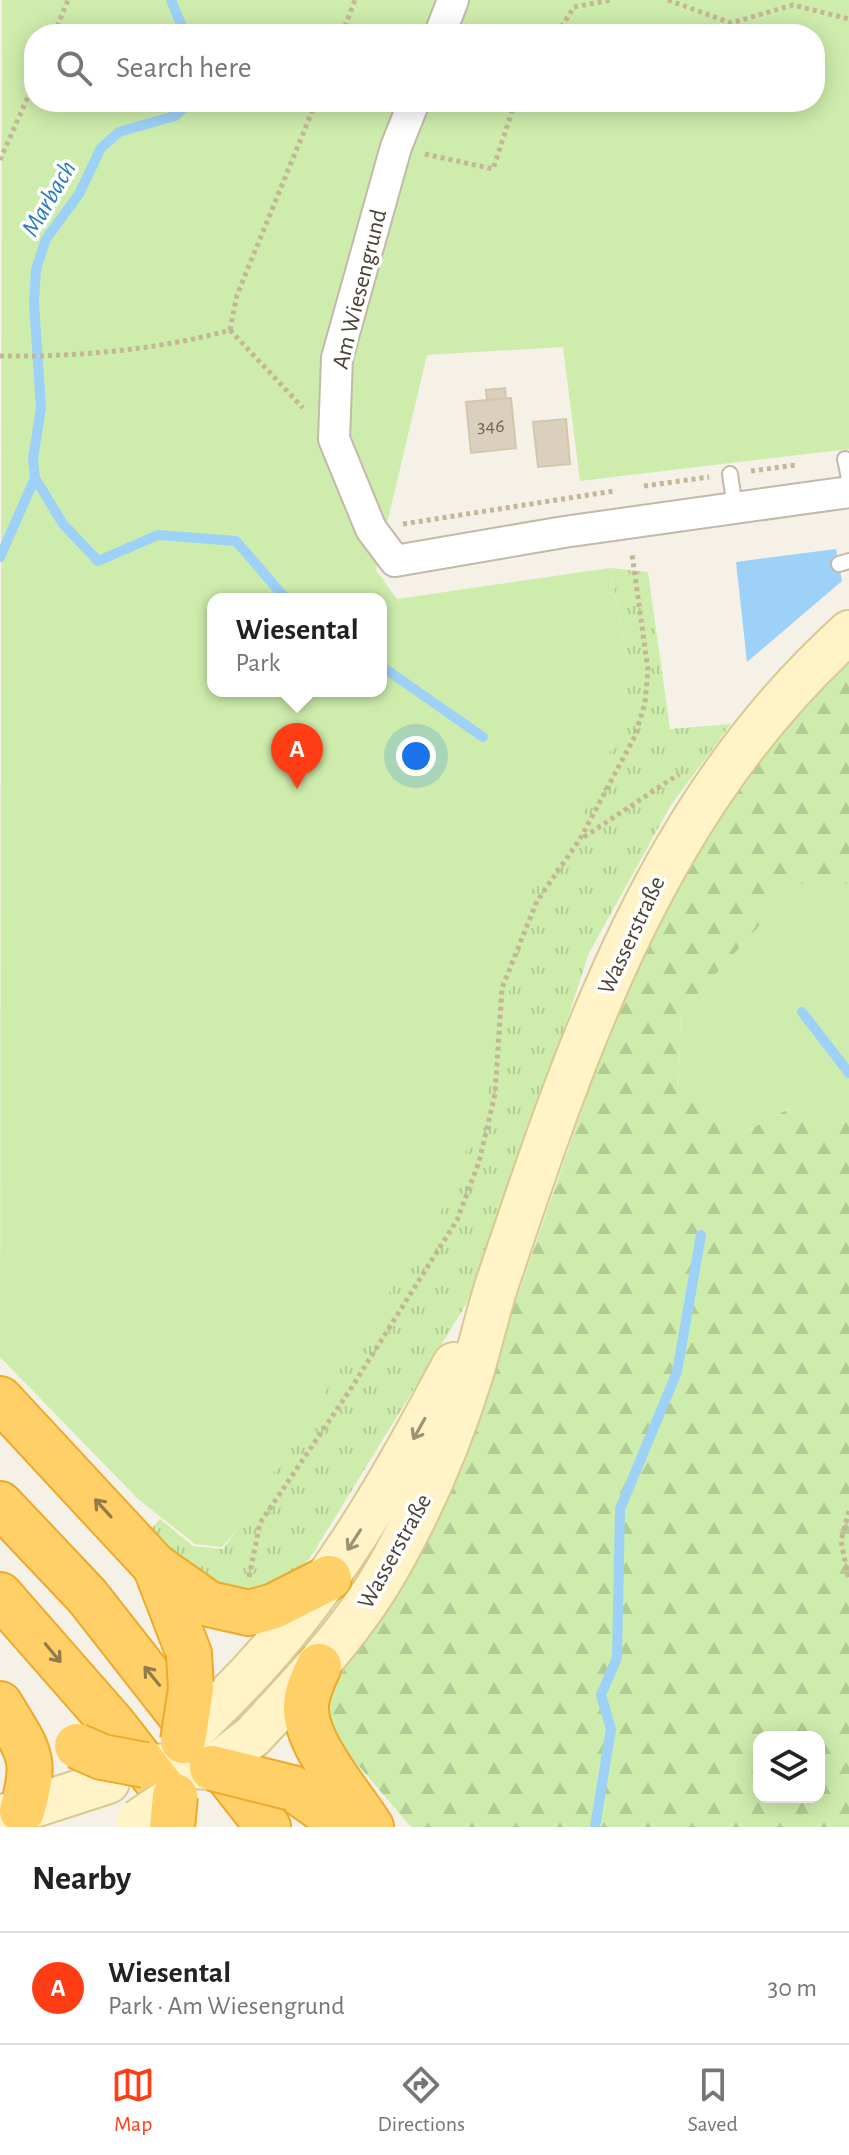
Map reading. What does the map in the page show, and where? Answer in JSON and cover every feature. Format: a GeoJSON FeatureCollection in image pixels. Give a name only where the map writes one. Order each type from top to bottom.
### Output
{"type":"FeatureCollection","features":[{"type":"Feature","properties":{"kind":"highway"},"geometry":{"type":"LineString","coordinates":[[0,1399],[155,1566],[209,1604],[249,1613],[274,1606],[329,1578]]}},
{"type":"Feature","properties":{"kind":"highway"},"geometry":{"type":"LineString","coordinates":[[0,1504],[87,1596],[268,1827]]}},
{"type":"Feature","properties":{"kind":"highway"},"geometry":{"type":"LineString","coordinates":[[155,1566],[189,1654],[191,1689],[163,1792]]}},
{"type":"Feature","properties":{"kind":"highway"},"geometry":{"type":"LineString","coordinates":[[0,1595],[113,1724],[163,1792]]}},
{"type":"Feature","properties":{"kind":"highway"},"geometry":{"type":"LineString","coordinates":[[319,1666],[307,1698],[308,1726],[323,1758],[371,1827]]}},
{"type":"Feature","properties":{"kind":"highway"},"geometry":{"type":"LineString","coordinates":[[0,1697],[46,1731],[102,1757],[163,1792],[261,1777],[292,1788],[347,1827]]}},
{"type":"Feature","properties":{"kind":"highway"},"geometry":{"type":"LineString","coordinates":[[0,1704],[31,1758],[32,1776],[11,1814]]}},
{"type":"Feature","properties":{"kind":"main road","name":"Wasserstraße"},"geometry":{"type":"LineString","coordinates":[[11,1814],[163,1792],[253,1736],[319,1666],[391,1564],[425,1499],[471,1375],[496,1286],[591,1025],[663,866],[752,731],[784,693],[849,632]]}},
{"type":"Feature","properties":{"kind":"main road","name":"Wasserstraße"},"geometry":{"type":"LineString","coordinates":[[163,1792],[224,1700],[273,1651],[329,1578],[378,1502],[496,1286]]}},
{"type":"Feature","properties":{"kind":"street"},"geometry":{"type":"LineString","coordinates":[[444,24],[453,0]]}},
{"type":"Feature","properties":{"kind":"street","name":"Am Wiesengrund"},"geometry":{"type":"LineString","coordinates":[[410,112],[396,147],[337,358],[334,439],[371,529],[395,561],[628,523]]}},
{"type":"Feature","properties":{"kind":"street"},"geometry":{"type":"LineString","coordinates":[[628,523],[849,492]]}},
{"type":"Feature","properties":{"kind":"lane"},"geometry":{"type":"LineString","coordinates":[[845,459],[849,478]]}},
{"type":"Feature","properties":{"kind":"lane"},"geometry":{"type":"LineString","coordinates":[[730,474],[735,508]]}},
{"type":"Feature","properties":{"kind":"path"},"geometry":{"type":"LineString","coordinates":[[58,24],[68,0]]}},
{"type":"Feature","properties":{"kind":"path"},"geometry":{"type":"LineString","coordinates":[[346,24],[355,0]]}},
{"type":"Feature","properties":{"kind":"path"},"geometry":{"type":"LineString","coordinates":[[563,24],[574,7],[611,0]]}},
{"type":"Feature","properties":{"kind":"path"},"geometry":{"type":"LineString","coordinates":[[668,0],[731,23],[793,5],[849,19]]}},
{"type":"Feature","properties":{"kind":"path"},"geometry":{"type":"LineString","coordinates":[[0,160],[24,106]]}},
{"type":"Feature","properties":{"kind":"path"},"geometry":{"type":"LineString","coordinates":[[230,330],[237,295],[312,112]]}},
{"type":"Feature","properties":{"kind":"path"},"geometry":{"type":"LineString","coordinates":[[396,147],[493,169],[512,112]]}},
{"type":"Feature","properties":{"kind":"path"},"geometry":{"type":"LineString","coordinates":[[0,356],[50,355],[189,339],[230,330]]}},
{"type":"Feature","properties":{"kind":"path"},"geometry":{"type":"LineString","coordinates":[[230,330],[334,439]]}},
{"type":"Feature","properties":{"kind":"path"},"geometry":{"type":"LineString","coordinates":[[249,1581],[260,1523],[350,1390],[457,1220],[479,1162],[495,1094],[502,988],[537,901],[580,839],[635,736],[645,703],[648,670],[628,523]]}},
{"type":"Feature","properties":{"kind":"path"},"geometry":{"type":"LineString","coordinates":[[580,839],[683,772]]}},
{"type":"Feature","properties":{"kind":"path"},"geometry":{"type":"LineString","coordinates":[[849,1511],[841,1541],[849,1581]]}},
{"type":"Feature","properties":{"kind":"green space"},"geometry":{"type":"Polygon","coordinates":[[[2,0],[849,0],[849,449],[580,481],[563,347],[427,355],[376,570],[397,599],[610,568],[630,674],[610,752],[578,827],[525,899],[488,1090],[450,1197],[237,1530],[222,1547],[195,1544],[138,1499],[0,1357],[2,0]]]}},
{"type":"Feature","properties":{"kind":"green space"},"geometry":{"type":"Polygon","coordinates":[[[610,568],[648,572],[670,729],[731,724],[671,805],[589,953],[499,1228],[470,1298],[310,1558],[289,1582],[222,1599],[149,1531],[160,1519],[193,1546],[223,1549],[237,1530],[488,1090],[525,899],[578,826],[610,752],[630,674],[610,568]]]}},
{"type":"Feature","properties":{"kind":"green space"},"geometry":{"type":"Polygon","coordinates":[[[849,659],[849,884],[797,884],[681,1013],[678,1092],[739,1135],[788,1109],[839,1123],[849,1121],[849,1827],[411,1827],[328,1730],[323,1705],[423,1536],[512,1312],[596,1069],[656,922],[738,780],[793,715],[849,659]]]}},
{"type":"Feature","properties":{"kind":"green space"},"geometry":{"type":"Polygon","coordinates":[[[797,884],[849,884],[849,1121],[839,1123],[788,1109],[739,1135],[678,1093],[681,1013],[797,884]]]}},
{"type":"Feature","properties":{"kind":"water"},"geometry":{"type":"Polygon","coordinates":[[[836,549],[842,581],[747,662],[736,562],[836,549]]]}},
{"type":"Feature","properties":{"kind":"building"},"geometry":{"type":"Polygon","coordinates":[[[505,388],[506,398],[487,400],[486,390],[505,388]]]}},
{"type":"Feature","properties":{"kind":"building"},"geometry":{"type":"Polygon","coordinates":[[[511,398],[516,448],[471,453],[466,402],[511,398]]]}},
{"type":"Feature","properties":{"kind":"building"},"geometry":{"type":"Polygon","coordinates":[[[566,419],[570,464],[538,467],[533,422],[566,419]]]}},
{"type":"Feature","properties":{"kind":"waterway","name":"Marbach"},"geometry":{"type":"LineString","coordinates":[[171,0],[181,24]]}},
{"type":"Feature","properties":{"kind":"waterway","name":"Marbach"},"geometry":{"type":"LineString","coordinates":[[0,557],[35,478],[33,459],[41,408],[34,302],[36,269],[46,239],[79,194],[101,148],[119,132],[175,116],[179,112]]}},
{"type":"Feature","properties":{"kind":"waterway"},"geometry":{"type":"LineString","coordinates":[[35,478],[63,524],[98,561],[158,535],[236,541],[281,593]]}},
{"type":"Feature","properties":{"kind":"waterway"},"geometry":{"type":"LineString","coordinates":[[387,670],[483,737]]}},
{"type":"Feature","properties":{"kind":"waterway"},"geometry":{"type":"LineString","coordinates":[[802,1012],[849,1073]]}},
{"type":"Feature","properties":{"kind":"waterway"},"geometry":{"type":"LineString","coordinates":[[595,1827],[611,1729],[601,1695],[617,1658],[620,1509],[677,1372],[701,1235]]}},
{"type":"Feature","properties":{"kind":"place","name":"Wiesental"},"geometry":{"type":"Point","coordinates":[297,789]}}]}
